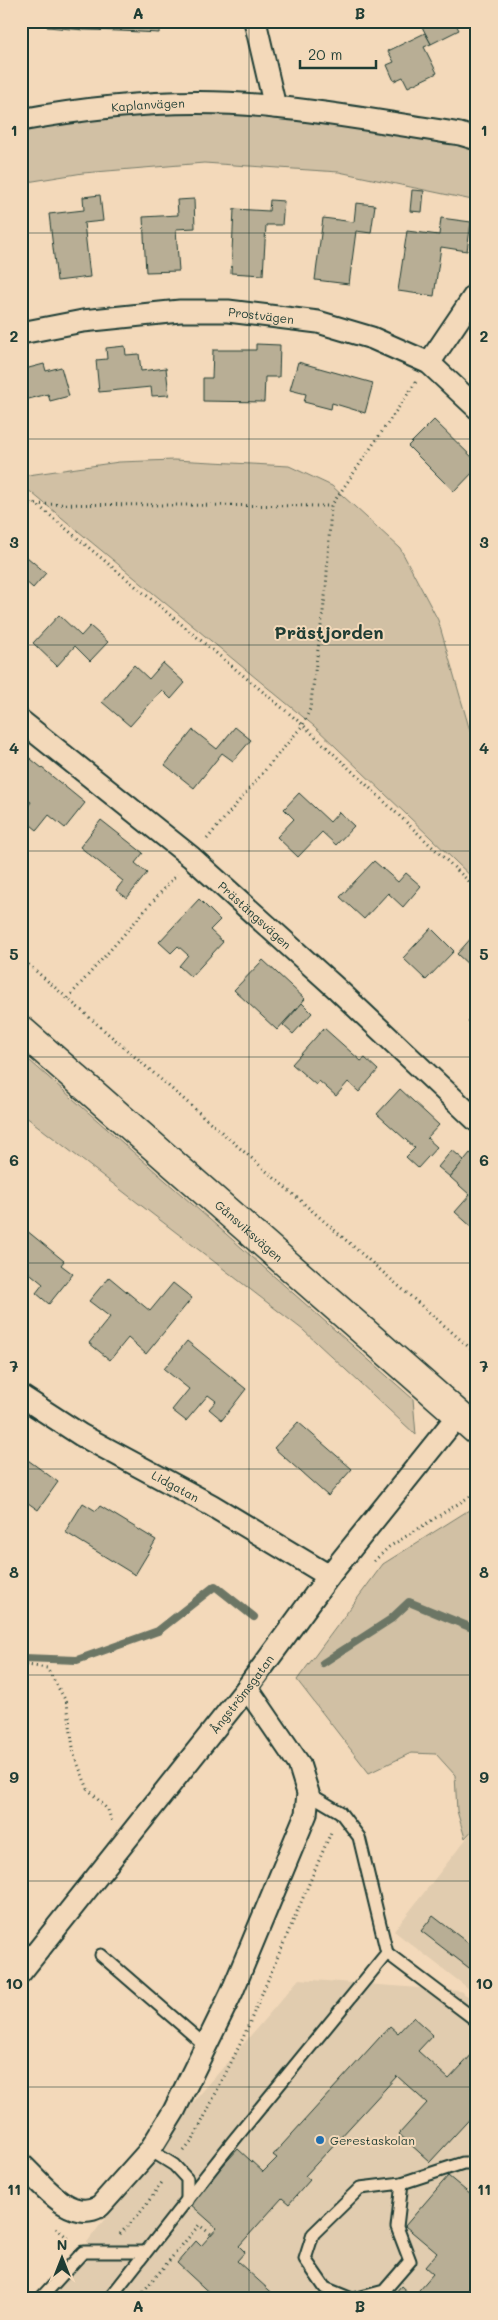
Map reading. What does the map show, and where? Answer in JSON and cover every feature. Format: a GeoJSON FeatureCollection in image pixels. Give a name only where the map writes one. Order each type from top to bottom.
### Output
{"type":"FeatureCollection","features":[{"type":"Feature","properties":{"kind":"main road","name":"Gånsviksvägen"},"geometry":{"type":"LineString","coordinates":[[21,1030],[468,1422]]}},
{"type":"Feature","properties":{"kind":"street"},"geometry":{"type":"LineString","coordinates":[[255,21],[275,107]]}},
{"type":"Feature","properties":{"kind":"street","name":"Kaplanvägen"},"geometry":{"type":"LineString","coordinates":[[21,120],[62,112],[165,104],[232,104],[275,107],[460,134],[477,139]]}},
{"type":"Feature","properties":{"kind":"street"},"geometry":{"type":"LineString","coordinates":[[429,363],[477,292]]}},
{"type":"Feature","properties":{"kind":"street","name":"Prostvägen"},"geometry":{"type":"LineString","coordinates":[[21,333],[83,321],[180,311],[228,311],[318,322],[372,338],[429,363],[477,408]]}},
{"type":"Feature","properties":{"kind":"street","name":"Prästängsvägen"},"geometry":{"type":"LineString","coordinates":[[21,721],[191,857],[336,988],[477,1121]]}},
{"type":"Feature","properties":{"kind":"street","name":"Lidgatan"},"geometry":{"type":"LineString","coordinates":[[21,1396],[81,1435],[211,1506],[329,1576]]}},
{"type":"Feature","properties":{"kind":"street","name":"Ångströmsgatan"},"geometry":{"type":"LineString","coordinates":[[21,1972],[247,1688],[329,1576],[468,1422]]}},
{"type":"Feature","properties":{"kind":"street"},"geometry":{"type":"LineString","coordinates":[[21,2164],[68,2206],[80,2211],[92,2211],[100,2206],[150,2150],[174,2111],[232,1992],[278,1886],[306,1814],[308,1793],[299,1764],[247,1688]]}},
{"type":"Feature","properties":{"kind":"lane"},"geometry":{"type":"LineString","coordinates":[[308,1793],[340,1812],[359,1837],[386,1953],[477,2021]]}},
{"type":"Feature","properties":{"kind":"lane"},"geometry":{"type":"LineString","coordinates":[[109,2299],[234,2140],[386,1953]]}},
{"type":"Feature","properties":{"kind":"lane"},"geometry":{"type":"LineString","coordinates":[[101,1955],[206,2046]]}},
{"type":"Feature","properties":{"kind":"lane"},"geometry":{"type":"LineString","coordinates":[[150,2150],[174,2165],[187,2179],[187,2201]]}},
{"type":"Feature","properties":{"kind":"lane"},"geometry":{"type":"LineString","coordinates":[[402,2183],[397,2227],[410,2261],[384,2291],[353,2299],[325,2288],[305,2259],[313,2234],[360,2188],[402,2183],[463,2163],[477,2163]]}},
{"type":"Feature","properties":{"kind":"lane"},"geometry":{"type":"LineString","coordinates":[[40,2299],[83,2252],[145,2252]]}},
{"type":"Feature","properties":{"kind":"path"},"geometry":{"type":"LineString","coordinates":[[68,998],[303,725],[310,709],[326,589],[331,506],[429,363]]}},
{"type":"Feature","properties":{"kind":"path"},"geometry":{"type":"LineString","coordinates":[[36,503],[303,725],[477,889]]}},
{"type":"Feature","properties":{"kind":"path"},"geometry":{"type":"LineString","coordinates":[[21,504],[331,506]]}},
{"type":"Feature","properties":{"kind":"path"},"geometry":{"type":"LineString","coordinates":[[21,958],[477,1354]]}},
{"type":"Feature","properties":{"kind":"path"},"geometry":{"type":"LineString","coordinates":[[371,1564],[389,1547],[477,1492]]}},
{"type":"Feature","properties":{"kind":"path"},"geometry":{"type":"LineString","coordinates":[[21,1664],[47,1668],[67,1702],[74,1755],[88,1789],[108,1810],[120,1847]]}},
{"type":"Feature","properties":{"kind":"path"},"geometry":{"type":"LineString","coordinates":[[137,2299],[199,2225],[211,2234]]}},
{"type":"Feature","properties":{"kind":"shaded area"},"geometry":{"type":"Polygon","coordinates":[[[188,112],[303,118],[477,144],[477,201],[339,172],[204,163],[83,173],[21,183],[21,128],[38,124],[188,112]]]}},
{"type":"Feature","properties":{"kind":"shaded area"},"geometry":{"type":"Polygon","coordinates":[[[174,460],[289,466],[332,486],[400,548],[438,620],[477,755],[477,882],[314,726],[21,484],[21,476],[119,462],[174,460]]]}},
{"type":"Feature","properties":{"kind":"shaded area"},"geometry":{"type":"Polygon","coordinates":[[[21,1053],[413,1399],[416,1435],[303,1330],[21,1113],[21,1053]]]}},
{"type":"Feature","properties":{"kind":"shaded area"},"geometry":{"type":"Polygon","coordinates":[[[477,1505],[477,1825],[465,1838],[457,1811],[455,1775],[436,1754],[411,1753],[369,1773],[297,1680],[383,1564],[477,1505]]]}},
{"type":"Feature","properties":{"kind":"shaded area"},"geometry":{"type":"Polygon","coordinates":[[[477,1825],[477,1995],[394,1931],[477,1825]]]}},
{"type":"Feature","properties":{"kind":"shaded area","name":"Gerestaskolan"},"geometry":{"type":"Polygon","coordinates":[[[299,1979],[460,1991],[477,2002],[477,2200],[447,2176],[406,2226],[437,2253],[425,2267],[433,2274],[413,2297],[401,2286],[390,2299],[44,2299],[191,2105],[299,1979]]]}},
{"type":"Feature","properties":{"kind":"shaded area"},"geometry":{"type":"Polygon","coordinates":[[[473,2284],[477,2287],[477,2299],[463,2299],[462,2297],[473,2284]]]}},
{"type":"Feature","properties":{"kind":"building"},"geometry":{"type":"Polygon","coordinates":[[[47,21],[85,21],[84,30],[47,27],[47,21]]]}},
{"type":"Feature","properties":{"kind":"building"},"geometry":{"type":"Polygon","coordinates":[[[85,21],[122,21],[121,31],[84,30],[85,21]]]}},
{"type":"Feature","properties":{"kind":"building"},"geometry":{"type":"Polygon","coordinates":[[[122,21],[160,21],[159,33],[121,31],[122,21]]]}},
{"type":"Feature","properties":{"kind":"building"},"geometry":{"type":"Polygon","coordinates":[[[419,21],[454,21],[459,30],[431,44],[419,21]]]}},
{"type":"Feature","properties":{"kind":"building"},"geometry":{"type":"Polygon","coordinates":[[[425,33],[431,44],[424,47],[437,73],[408,87],[403,77],[394,81],[387,65],[394,62],[388,51],[425,33]]]}},
{"type":"Feature","properties":{"kind":"building"},"geometry":{"type":"Polygon","coordinates":[[[412,190],[424,191],[422,212],[410,211],[412,190]]]}},
{"type":"Feature","properties":{"kind":"building"},"geometry":{"type":"Polygon","coordinates":[[[100,195],[103,221],[84,223],[90,277],[57,281],[49,214],[84,210],[83,197],[100,195]]]}},
{"type":"Feature","properties":{"kind":"building"},"geometry":{"type":"Polygon","coordinates":[[[194,199],[195,228],[176,229],[179,271],[146,272],[143,217],[178,215],[177,200],[194,199]]]}},
{"type":"Feature","properties":{"kind":"building"},"geometry":{"type":"Polygon","coordinates":[[[270,200],[284,201],[282,225],[266,225],[263,275],[231,273],[234,209],[269,211],[270,200]]]}},
{"type":"Feature","properties":{"kind":"building"},"geometry":{"type":"Polygon","coordinates":[[[356,203],[375,205],[371,233],[356,231],[349,284],[315,280],[323,218],[354,222],[356,203]]]}},
{"type":"Feature","properties":{"kind":"building"},"geometry":{"type":"Polygon","coordinates":[[[441,218],[471,222],[467,251],[441,247],[434,296],[398,291],[407,231],[439,235],[441,218]]]}},
{"type":"Feature","properties":{"kind":"building"},"geometry":{"type":"Polygon","coordinates":[[[256,344],[280,345],[279,377],[265,377],[264,402],[203,401],[203,378],[212,378],[213,350],[256,350],[256,344]]]}},
{"type":"Feature","properties":{"kind":"building"},"geometry":{"type":"Polygon","coordinates":[[[125,346],[126,355],[139,354],[141,371],[166,368],[169,395],[152,396],[151,387],[99,392],[96,360],[107,359],[106,348],[125,346]]]}},
{"type":"Feature","properties":{"kind":"building"},"geometry":{"type":"Polygon","coordinates":[[[298,362],[373,383],[365,413],[332,403],[331,409],[304,402],[306,394],[290,390],[298,362]]]}},
{"type":"Feature","properties":{"kind":"building"},"geometry":{"type":"Polygon","coordinates":[[[44,364],[46,371],[61,367],[69,396],[50,401],[48,394],[21,401],[21,370],[44,364]]]}},
{"type":"Feature","properties":{"kind":"building"},"geometry":{"type":"Polygon","coordinates":[[[434,420],[477,462],[477,468],[454,492],[408,446],[434,420]]]}},
{"type":"Feature","properties":{"kind":"building"},"geometry":{"type":"Polygon","coordinates":[[[27,557],[46,573],[33,588],[23,579],[21,581],[21,564],[27,557]]]}},
{"type":"Feature","properties":{"kind":"building"},"geometry":{"type":"Polygon","coordinates":[[[59,615],[81,636],[90,626],[108,642],[90,661],[75,646],[57,666],[33,643],[59,615]]]}},
{"type":"Feature","properties":{"kind":"building"},"geometry":{"type":"Polygon","coordinates":[[[163,663],[185,683],[171,699],[162,690],[130,726],[102,702],[134,665],[149,679],[163,663]]]}},
{"type":"Feature","properties":{"kind":"building"},"geometry":{"type":"Polygon","coordinates":[[[235,727],[251,740],[233,761],[222,753],[194,788],[165,765],[193,730],[217,749],[235,727]]]}},
{"type":"Feature","properties":{"kind":"building"},"geometry":{"type":"Polygon","coordinates":[[[26,755],[85,803],[65,828],[49,815],[37,830],[21,817],[31,802],[21,794],[21,761],[26,755]]]}},
{"type":"Feature","properties":{"kind":"building"},"geometry":{"type":"Polygon","coordinates":[[[299,793],[330,822],[339,812],[354,826],[336,845],[322,832],[298,857],[277,837],[294,819],[284,809],[299,793]]]}},
{"type":"Feature","properties":{"kind":"building"},"geometry":{"type":"Polygon","coordinates":[[[101,820],[143,853],[135,863],[147,873],[127,898],[116,890],[123,881],[80,847],[101,820]]]}},
{"type":"Feature","properties":{"kind":"building"},"geometry":{"type":"Polygon","coordinates":[[[374,861],[398,882],[406,873],[421,886],[403,907],[388,893],[364,919],[340,897],[374,861]]]}},
{"type":"Feature","properties":{"kind":"building"},"geometry":{"type":"Polygon","coordinates":[[[199,899],[220,920],[210,930],[223,942],[191,977],[179,966],[188,955],[178,946],[171,953],[159,942],[199,899]]]}},
{"type":"Feature","properties":{"kind":"building"},"geometry":{"type":"Polygon","coordinates":[[[431,928],[454,951],[426,980],[403,958],[431,928]]]}},
{"type":"Feature","properties":{"kind":"building"},"geometry":{"type":"Polygon","coordinates":[[[474,935],[477,938],[477,961],[471,967],[457,954],[474,935]]]}},
{"type":"Feature","properties":{"kind":"building"},"geometry":{"type":"Polygon","coordinates":[[[263,960],[305,999],[277,1030],[234,990],[263,960]]]}},
{"type":"Feature","properties":{"kind":"building"},"geometry":{"type":"Polygon","coordinates":[[[302,1003],[312,1013],[293,1034],[283,1025],[302,1003]]]}},
{"type":"Feature","properties":{"kind":"building"},"geometry":{"type":"Polygon","coordinates":[[[477,1012],[477,1029],[468,1021],[477,1012]]]}},
{"type":"Feature","properties":{"kind":"building"},"geometry":{"type":"Polygon","coordinates":[[[324,1028],[361,1061],[365,1058],[378,1070],[359,1092],[348,1082],[336,1096],[319,1081],[316,1085],[292,1064],[324,1028]]]}},
{"type":"Feature","properties":{"kind":"building"},"geometry":{"type":"Polygon","coordinates":[[[400,1089],[439,1125],[427,1138],[437,1147],[418,1168],[406,1157],[415,1148],[377,1114],[400,1089]]]}},
{"type":"Feature","properties":{"kind":"building"},"geometry":{"type":"Polygon","coordinates":[[[452,1150],[464,1160],[450,1177],[438,1167],[452,1150]]]}},
{"type":"Feature","properties":{"kind":"building"},"geometry":{"type":"Polygon","coordinates":[[[470,1153],[477,1158],[477,1226],[474,1229],[455,1212],[470,1195],[450,1177],[470,1153]]]}},
{"type":"Feature","properties":{"kind":"building"},"geometry":{"type":"Polygon","coordinates":[[[21,1226],[64,1261],[61,1265],[73,1274],[49,1304],[36,1293],[43,1284],[21,1266],[21,1226]]]}},
{"type":"Feature","properties":{"kind":"building"},"geometry":{"type":"Polygon","coordinates":[[[109,1277],[150,1311],[173,1283],[192,1298],[146,1354],[128,1338],[110,1360],[89,1343],[110,1317],[89,1301],[109,1277]]]}},
{"type":"Feature","properties":{"kind":"building"},"geometry":{"type":"Polygon","coordinates":[[[187,1341],[246,1389],[222,1420],[209,1409],[216,1401],[208,1395],[186,1421],[172,1410],[189,1389],[164,1369],[187,1341]]]}},
{"type":"Feature","properties":{"kind":"building"},"geometry":{"type":"Polygon","coordinates":[[[298,1422],[352,1469],[328,1496],[274,1448],[298,1422]]]}},
{"type":"Feature","properties":{"kind":"building"},"geometry":{"type":"Polygon","coordinates":[[[21,1455],[58,1482],[38,1510],[21,1498],[21,1455]]]}},
{"type":"Feature","properties":{"kind":"building"},"geometry":{"type":"Polygon","coordinates":[[[83,1503],[96,1511],[100,1506],[156,1540],[135,1575],[65,1532],[83,1503]]]}},
{"type":"Feature","properties":{"kind":"building"},"geometry":{"type":"Polygon","coordinates":[[[433,1916],[477,1950],[477,1974],[421,1931],[433,1916]]]}},
{"type":"Feature","properties":{"kind":"building"},"geometry":{"type":"Polygon","coordinates":[[[413,2017],[433,2035],[418,2051],[449,2079],[477,2051],[477,2111],[430,2162],[399,2134],[427,2103],[397,2076],[305,2176],[310,2180],[289,2204],[282,2198],[239,2246],[245,2252],[237,2261],[279,2299],[216,2299],[177,2263],[196,2241],[201,2246],[217,2228],[189,2203],[238,2149],[263,2172],[277,2158],[273,2155],[390,2026],[398,2033],[413,2017]]]}},
{"type":"Feature","properties":{"kind":"building"},"geometry":{"type":"Polygon","coordinates":[[[448,2176],[477,2200],[477,2287],[473,2284],[462,2297],[463,2299],[390,2299],[401,2286],[413,2297],[433,2274],[425,2267],[437,2253],[405,2226],[448,2176]]]}},
{"type":"Feature","properties":{"kind":"waterway"},"geometry":{"type":"LineString","coordinates":[[21,1661],[24,1658],[77,1660],[158,1631],[215,1586],[254,1617]]}},
{"type":"Feature","properties":{"kind":"waterway"},"geometry":{"type":"LineString","coordinates":[[323,1663],[391,1619],[409,1602],[477,1630]]}},
{"type":"Feature","properties":{"kind":"place","name":"Gerestaskolan"},"geometry":{"type":"Point","coordinates":[320,2140]}},
{"type":"Feature","properties":{"kind":"district","name":"Prästjorden"},"geometry":{"type":"Point","coordinates":[329,632]}}]}
